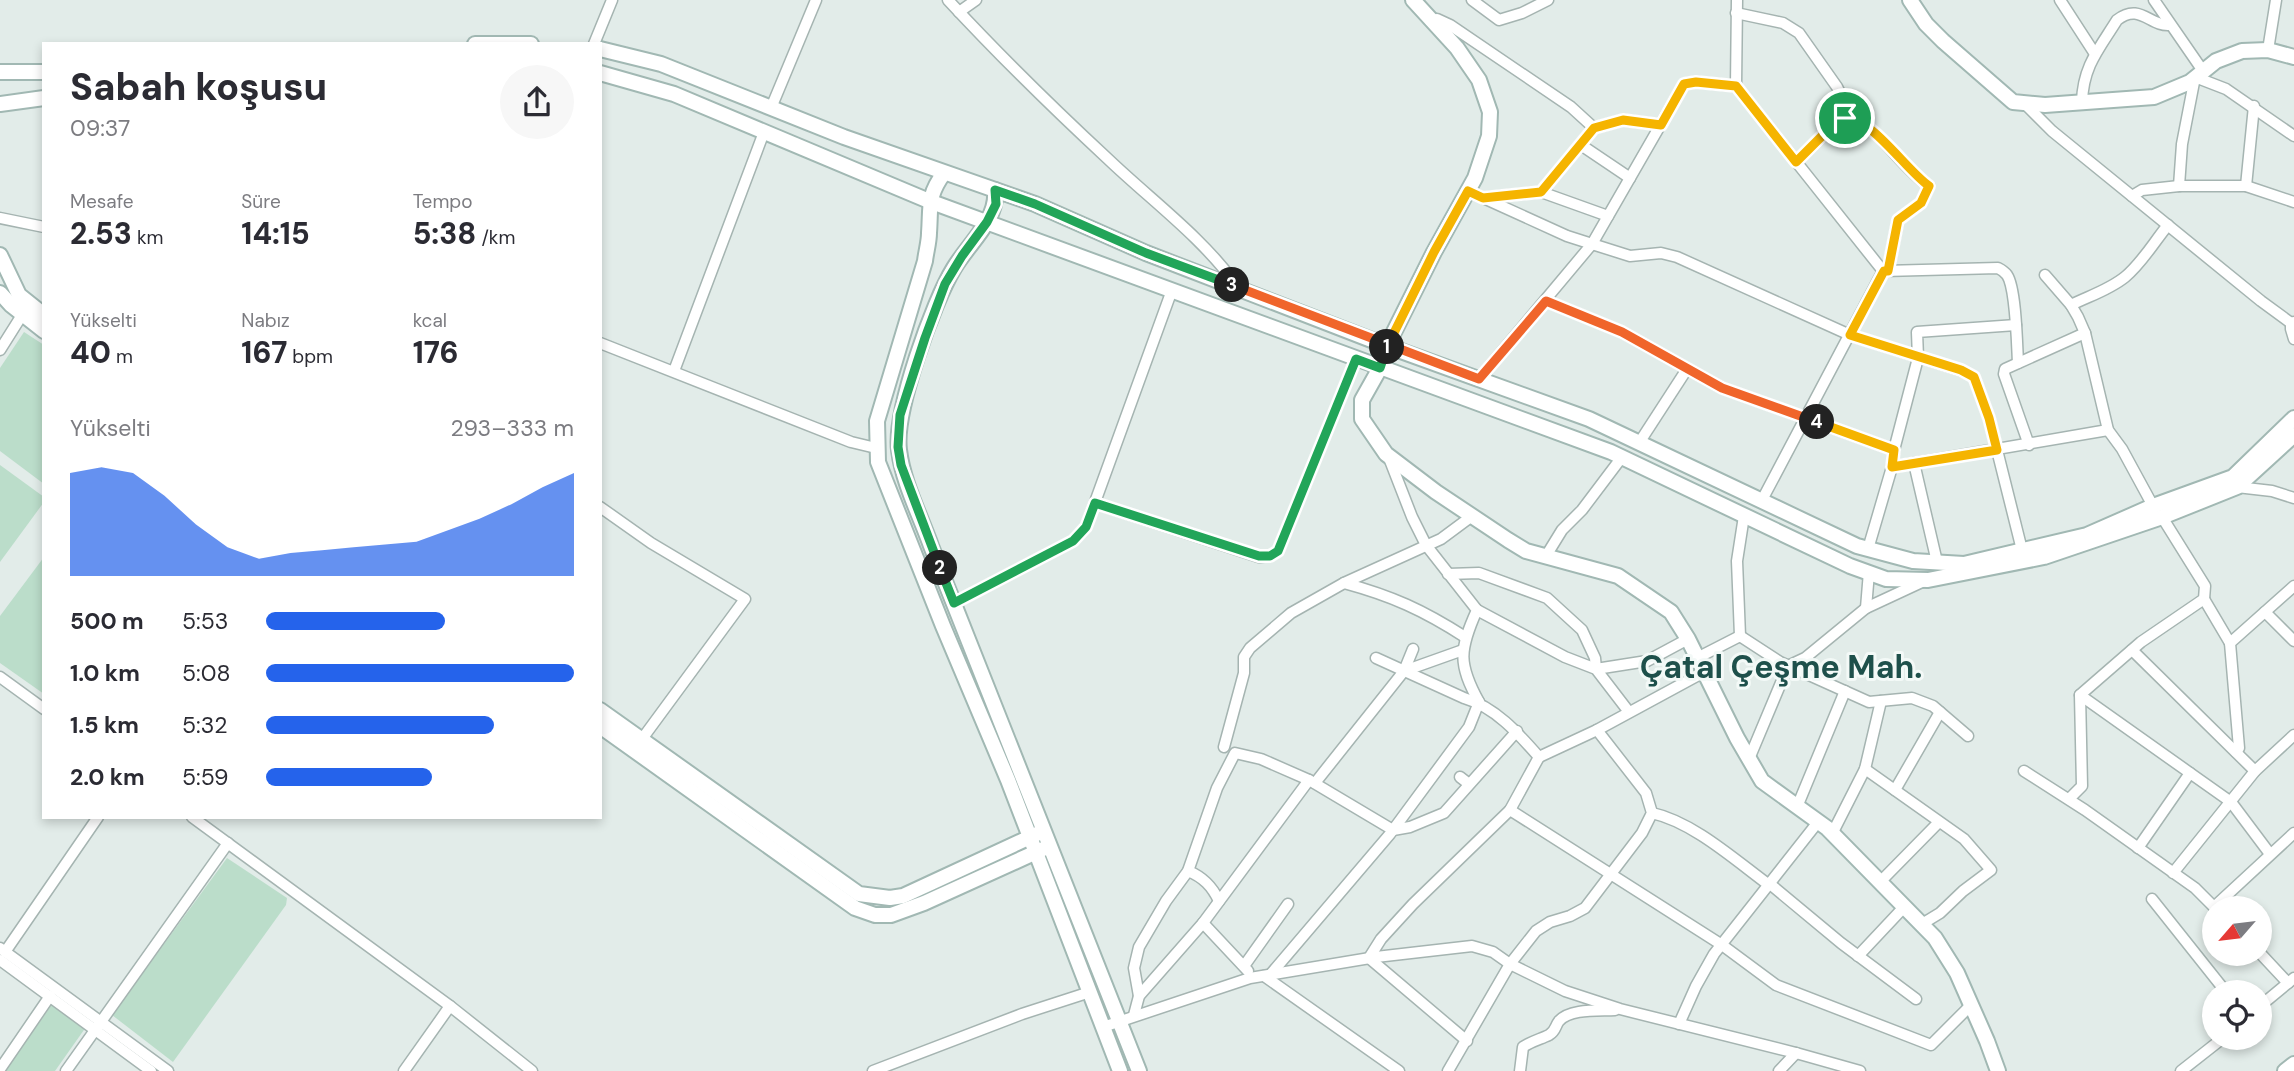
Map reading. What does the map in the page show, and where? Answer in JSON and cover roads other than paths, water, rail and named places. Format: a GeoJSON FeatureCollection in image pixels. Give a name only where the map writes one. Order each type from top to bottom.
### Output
{"type":"FeatureCollection","features":[{"type":"Feature","properties":{"kind":"street"},"geometry":{"type":"LineString","coordinates":[[595,42],[612,0]]}},
{"type":"Feature","properties":{"kind":"street"},"geometry":{"type":"LineString","coordinates":[[771,108],[816,0]]}},
{"type":"Feature","properties":{"kind":"street"},"geometry":{"type":"LineString","coordinates":[[948,0],[1108,159],[1195,238],[1222,265],[1238,288]]}},
{"type":"Feature","properties":{"kind":"street"},"geometry":{"type":"LineString","coordinates":[[959,12],[976,0]]}},
{"type":"Feature","properties":{"kind":"street"},"geometry":{"type":"LineString","coordinates":[[1413,0],[1457,48],[1479,80],[1490,112],[1489,136],[1468,191],[1434,252],[1387,346],[1380,368],[1362,400],[1362,419],[1388,455],[1426,545],[1476,610],[1565,657],[1595,669],[1629,712]]}},
{"type":"Feature","properties":{"kind":"street"},"geometry":{"type":"LineString","coordinates":[[1472,0],[1499,20],[1522,13],[1548,0]]}},
{"type":"Feature","properties":{"kind":"street"},"geometry":{"type":"LineString","coordinates":[[1737,0],[1736,86],[1886,271]]}},
{"type":"Feature","properties":{"kind":"street"},"geometry":{"type":"LineString","coordinates":[[1910,0],[1926,24],[1943,41],[2013,102],[2045,105],[2154,97],[2199,74],[2216,61],[2242,51],[2268,50],[2294,57]]}},
{"type":"Feature","properties":{"kind":"street"},"geometry":{"type":"LineString","coordinates":[[2060,0],[2095,54]]}},
{"type":"Feature","properties":{"kind":"street"},"geometry":{"type":"LineString","coordinates":[[2154,0],[2199,74],[2254,106],[2294,136]]}},
{"type":"Feature","properties":{"kind":"street"},"geometry":{"type":"LineString","coordinates":[[2268,50],[2276,0]]}},
{"type":"Feature","properties":{"kind":"street"},"geometry":{"type":"LineString","coordinates":[[1736,13],[1783,23],[1799,33],[1837,87],[1842,97],[1845,118]]}},
{"type":"Feature","properties":{"kind":"street"},"geometry":{"type":"LineString","coordinates":[[2082,102],[2084,76],[2118,20],[2125,15],[2141,14],[2162,25],[2170,25]]}},
{"type":"Feature","properties":{"kind":"street"},"geometry":{"type":"LineString","coordinates":[[1430,21],[1437,19],[1450,25],[1571,107],[1594,128]]}},
{"type":"Feature","properties":{"kind":"street"},"geometry":{"type":"LineString","coordinates":[[602,49],[661,64],[844,137],[1035,204],[1146,253],[1387,346],[1589,419],[1857,546],[1913,561],[1965,564],[2087,535],[2237,487],[2272,491],[2294,498]]}},
{"type":"Feature","properties":{"kind":"street"},"geometry":{"type":"LineString","coordinates":[[0,72],[42,72]]}},
{"type":"Feature","properties":{"kind":"street"},"geometry":{"type":"LineString","coordinates":[[602,74],[674,94],[929,201],[1622,457],[1744,516],[1886,579],[1928,580],[2044,557],[2157,512],[2232,477],[2294,418]]}},
{"type":"Feature","properties":{"kind":"street"},"geometry":{"type":"LineString","coordinates":[[2179,186],[2182,144],[2199,74]]}},
{"type":"Feature","properties":{"kind":"street"},"geometry":{"type":"LineString","coordinates":[[1479,379],[1592,244],[1684,84],[1696,82],[1736,86]]}},
{"type":"Feature","properties":{"kind":"street"},"geometry":{"type":"LineString","coordinates":[[0,104],[42,98]]}},
{"type":"Feature","properties":{"kind":"street"},"geometry":{"type":"LineString","coordinates":[[2024,103],[2052,131],[2293,322],[2291,329],[2294,339]]}},
{"type":"Feature","properties":{"kind":"street"},"geometry":{"type":"LineString","coordinates":[[2246,186],[2254,106]]}},
{"type":"Feature","properties":{"kind":"street"},"geometry":{"type":"LineString","coordinates":[[1762,500],[1886,271],[1898,220],[1921,203],[1929,186],[1918,179],[1869,128],[1854,118],[1845,118],[1834,124],[1796,162]]}},
{"type":"Feature","properties":{"kind":"street"},"geometry":{"type":"LineString","coordinates":[[1541,192],[1594,128],[1623,120],[1661,125]]}},
{"type":"Feature","properties":{"kind":"street"},"geometry":{"type":"LineString","coordinates":[[674,371],[764,132]]}},
{"type":"Feature","properties":{"kind":"street"},"geometry":{"type":"LineString","coordinates":[[1581,145],[1630,178]]}},
{"type":"Feature","properties":{"kind":"street"},"geometry":{"type":"LineString","coordinates":[[944,173],[936,183],[929,201],[929,235],[925,261],[881,405],[877,421],[876,448],[882,475],[1120,1021],[1139,1071]]}},
{"type":"Feature","properties":{"kind":"street"},"geometry":{"type":"LineString","coordinates":[[2132,196],[2142,190],[2179,186],[2246,186],[2294,202]]}},
{"type":"Feature","properties":{"kind":"street"},"geometry":{"type":"LineString","coordinates":[[995,190],[996,204],[987,222],[954,268],[938,300],[900,415],[898,431],[901,465],[1037,834]]}},
{"type":"Feature","properties":{"kind":"street"},"geometry":{"type":"LineString","coordinates":[[1468,191],[1567,236],[1592,244],[1630,256],[1661,253],[1676,257],[1850,335],[1961,370],[1974,377],[1989,418],[2022,550]]}},
{"type":"Feature","properties":{"kind":"street"},"geometry":{"type":"LineString","coordinates":[[1483,198],[1541,192],[1608,216]]}},
{"type":"Feature","properties":{"kind":"street"},"geometry":{"type":"LineString","coordinates":[[0,218],[42,227]]}},
{"type":"Feature","properties":{"kind":"street"},"geometry":{"type":"LineString","coordinates":[[2071,305],[2109,288],[2124,278],[2168,225]]}},
{"type":"Feature","properties":{"kind":"street"},"geometry":{"type":"LineString","coordinates":[[0,255],[19,295],[42,313]]}},
{"type":"Feature","properties":{"kind":"street"},"geometry":{"type":"LineString","coordinates":[[1886,271],[1998,268],[2006,273],[2010,282],[2016,326],[2018,363]]}},
{"type":"Feature","properties":{"kind":"street"},"geometry":{"type":"LineString","coordinates":[[2045,275],[2071,305],[2085,333],[2108,430],[2204,586],[2204,599],[2230,643],[2239,748],[2236,752]]}},
{"type":"Feature","properties":{"kind":"street"},"geometry":{"type":"LineString","coordinates":[[954,603],[1073,541],[1086,527],[1172,290]]}},
{"type":"Feature","properties":{"kind":"street"},"geometry":{"type":"LineString","coordinates":[[0,293],[22,315],[42,330]]}},
{"type":"Feature","properties":{"kind":"street"},"geometry":{"type":"LineString","coordinates":[[1546,301],[1622,332],[1722,388],[1894,450]]}},
{"type":"Feature","properties":{"kind":"street"},"geometry":{"type":"LineString","coordinates":[[0,350],[22,315]]}},
{"type":"Feature","properties":{"kind":"street"},"geometry":{"type":"LineString","coordinates":[[1868,549],[1892,467],[1918,358],[1917,332],[2016,326]]}},
{"type":"Feature","properties":{"kind":"street"},"geometry":{"type":"LineString","coordinates":[[2029,444],[2004,374],[2005,369],[2085,333]]}},
{"type":"Feature","properties":{"kind":"street"},"geometry":{"type":"LineString","coordinates":[[602,345],[850,442],[876,448]]}},
{"type":"Feature","properties":{"kind":"street"},"geometry":{"type":"LineString","coordinates":[[1095,503],[1259,556],[1274,554],[1278,551],[1356,359]]}},
{"type":"Feature","properties":{"kind":"street"},"geometry":{"type":"LineString","coordinates":[[1639,443],[1687,369]]}},
{"type":"Feature","properties":{"kind":"street"},"geometry":{"type":"LineString","coordinates":[[1892,467],[2108,430]]}},
{"type":"Feature","properties":{"kind":"street"},"geometry":{"type":"LineString","coordinates":[[2237,487],[2294,435]]}},
{"type":"Feature","properties":{"kind":"street"},"geometry":{"type":"LineString","coordinates":[[1388,455],[1472,516],[1526,551],[1618,576],[1671,612],[1688,639],[1762,781],[1832,834],[1935,937],[1957,973],[1998,1071]]}},
{"type":"Feature","properties":{"kind":"street"},"geometry":{"type":"LineString","coordinates":[[1546,556],[1562,530],[1582,510],[1622,457]]}},
{"type":"Feature","properties":{"kind":"street"},"geometry":{"type":"LineString","coordinates":[[1914,463],[1937,562]]}},
{"type":"Feature","properties":{"kind":"street"},"geometry":{"type":"LineString","coordinates":[[602,508],[651,543],[746,599],[642,739]]}},
{"type":"Feature","properties":{"kind":"street"},"geometry":{"type":"LineString","coordinates":[[1224,747],[1244,673],[1244,657],[1250,648],[1291,613],[1344,583],[1441,540],[1472,516]]}},
{"type":"Feature","properties":{"kind":"street"},"geometry":{"type":"LineString","coordinates":[[1740,636],[1737,561],[1744,516]]}},
{"type":"Feature","properties":{"kind":"street"},"geometry":{"type":"LineString","coordinates":[[1866,608],[1869,572]]}},
{"type":"Feature","properties":{"kind":"street"},"geometry":{"type":"LineString","coordinates":[[1448,574],[1479,573],[1547,598],[1582,630],[1595,658],[1595,669]]}},
{"type":"Feature","properties":{"kind":"street"},"geometry":{"type":"LineString","coordinates":[[1749,759],[1788,666],[1805,658],[1866,608],[1928,580]]}},
{"type":"Feature","properties":{"kind":"street"},"geometry":{"type":"LineString","coordinates":[[1344,583],[1389,596],[1433,616],[1465,637]]}},
{"type":"Feature","properties":{"kind":"street"},"geometry":{"type":"LineString","coordinates":[[2230,643],[2294,586]]}},
{"type":"Feature","properties":{"kind":"street"},"geometry":{"type":"LineString","coordinates":[[2080,695],[2132,650],[2204,599]]}},
{"type":"Feature","properties":{"kind":"street"},"geometry":{"type":"LineString","coordinates":[[1476,610],[1465,637],[1463,650],[1469,684],[1479,702],[1517,732],[1539,757]]}},
{"type":"Feature","properties":{"kind":"street"},"geometry":{"type":"LineString","coordinates":[[2265,612],[2294,641]]}},
{"type":"Feature","properties":{"kind":"street"},"geometry":{"type":"LineString","coordinates":[[1697,658],[1740,636]]}},
{"type":"Feature","properties":{"kind":"street"},"geometry":{"type":"LineString","coordinates":[[1740,636],[1788,666],[1869,702],[1912,698],[1933,706],[1968,736]]}},
{"type":"Feature","properties":{"kind":"street"},"geometry":{"type":"LineString","coordinates":[[1595,669],[1647,661],[1688,639]]}},
{"type":"Feature","properties":{"kind":"street"},"geometry":{"type":"LineString","coordinates":[[1139,996],[1203,923],[1312,782],[1404,671],[1413,649]]}},
{"type":"Feature","properties":{"kind":"street"},"geometry":{"type":"LineString","coordinates":[[1404,671],[1463,650]]}},
{"type":"Feature","properties":{"kind":"street"},"geometry":{"type":"LineString","coordinates":[[2132,650],[2255,771]]}},
{"type":"Feature","properties":{"kind":"street"},"geometry":{"type":"LineString","coordinates":[[1376,658],[1464,698],[1479,702]]}},
{"type":"Feature","properties":{"kind":"street"},"geometry":{"type":"LineString","coordinates":[[1370,958],[1381,939],[1413,904],[1510,810],[1539,757],[1597,730],[1704,672]]}},
{"type":"Feature","properties":{"kind":"street"},"geometry":{"type":"LineString","coordinates":[[0,677],[42,708]]}},
{"type":"Feature","properties":{"kind":"street"},"geometry":{"type":"LineString","coordinates":[[1797,807],[1845,691]]}},
{"type":"Feature","properties":{"kind":"street"},"geometry":{"type":"LineString","coordinates":[[2080,695],[2231,802],[2270,854]]}},
{"type":"Feature","properties":{"kind":"street"},"geometry":{"type":"LineString","coordinates":[[2068,799],[2082,786],[2080,695]]}},
{"type":"Feature","properties":{"kind":"street"},"geometry":{"type":"LineString","coordinates":[[1832,834],[1865,769],[1881,701]]}},
{"type":"Feature","properties":{"kind":"street"},"geometry":{"type":"LineString","coordinates":[[1263,976],[1393,830],[1469,727],[1479,702]]}},
{"type":"Feature","properties":{"kind":"street"},"geometry":{"type":"LineString","coordinates":[[602,711],[859,894],[872,897],[902,896],[1037,834]]}},
{"type":"Feature","properties":{"kind":"street"},"geometry":{"type":"LineString","coordinates":[[1895,790],[1940,712]]}},
{"type":"Feature","properties":{"kind":"street"},"geometry":{"type":"LineString","coordinates":[[602,727],[855,908],[875,915],[891,915],[925,903],[1043,849]]}},
{"type":"Feature","properties":{"kind":"street"},"geometry":{"type":"LineString","coordinates":[[1448,1071],[1510,964],[1536,931],[1584,908],[1642,833],[1652,813],[1646,793],[1597,730]]}},
{"type":"Feature","properties":{"kind":"street"},"geometry":{"type":"LineString","coordinates":[[1134,1015],[1139,996],[1135,968],[1139,947],[1166,901],[1188,871],[1217,788],[1235,753],[1261,759],[1312,782],[1393,830],[1410,827],[1444,813],[1465,781],[1517,732]]}},
{"type":"Feature","properties":{"kind":"street"},"geometry":{"type":"LineString","coordinates":[[2173,873],[2255,771],[2294,735]]}},
{"type":"Feature","properties":{"kind":"street"},"geometry":{"type":"LineString","coordinates":[[1865,769],[1964,839],[1992,870],[1962,891],[1940,913],[1922,924]]}},
{"type":"Feature","properties":{"kind":"street"},"geometry":{"type":"LineString","coordinates":[[2024,771],[2068,799],[2203,896]]}},
{"type":"Feature","properties":{"kind":"street"},"geometry":{"type":"LineString","coordinates":[[2138,848],[2190,773]]}},
{"type":"Feature","properties":{"kind":"street"},"geometry":{"type":"LineString","coordinates":[[1510,810],[1722,945],[1776,985],[1931,1045],[1971,1005]]}},
{"type":"Feature","properties":{"kind":"street"},"geometry":{"type":"LineString","coordinates":[[1652,813],[1669,817],[1717,847],[1916,999]]}},
{"type":"Feature","properties":{"kind":"street"},"geometry":{"type":"LineString","coordinates":[[1,957],[98,819]]}},
{"type":"Feature","properties":{"kind":"street"},"geometry":{"type":"LineString","coordinates":[[195,819],[450,1006],[532,1071]]}},
{"type":"Feature","properties":{"kind":"street"},"geometry":{"type":"LineString","coordinates":[[1679,1024],[1704,970],[1818,822]]}},
{"type":"Feature","properties":{"kind":"street"},"geometry":{"type":"LineString","coordinates":[[1881,881],[1939,822]]}},
{"type":"Feature","properties":{"kind":"street"},"geometry":{"type":"LineString","coordinates":[[2227,896],[2294,833]]}},
{"type":"Feature","properties":{"kind":"street"},"geometry":{"type":"LineString","coordinates":[[66,1071],[228,843]]}},
{"type":"Feature","properties":{"kind":"street"},"geometry":{"type":"LineString","coordinates":[[1043,849],[1090,992],[1120,1071]]}},
{"type":"Feature","properties":{"kind":"street"},"geometry":{"type":"LineString","coordinates":[[1188,871],[1199,875],[1219,901]]}},
{"type":"Feature","properties":{"kind":"street"},"geometry":{"type":"LineString","coordinates":[[2152,899],[2216,980]]}},
{"type":"Feature","properties":{"kind":"street"},"geometry":{"type":"LineString","coordinates":[[1244,967],[1288,904]]}},
{"type":"Feature","properties":{"kind":"street"},"geometry":{"type":"LineString","coordinates":[[1858,956],[1905,906]]}},
{"type":"Feature","properties":{"kind":"street"},"geometry":{"type":"LineString","coordinates":[[1203,923],[1244,967],[1263,976],[1399,1071]]}},
{"type":"Feature","properties":{"kind":"street"},"geometry":{"type":"LineString","coordinates":[[1103,1027],[1263,976],[1370,958],[1472,946],[1493,952],[1510,964],[1565,991],[1620,1009],[1796,1052],[1860,1071]]}},
{"type":"Feature","properties":{"kind":"street"},"geometry":{"type":"LineString","coordinates":[[1,957],[50,996],[168,1071]]}},
{"type":"Feature","properties":{"kind":"street"},"geometry":{"type":"LineString","coordinates":[[1,957],[97,1025],[151,1071]]}},
{"type":"Feature","properties":{"kind":"street"},"geometry":{"type":"LineString","coordinates":[[1370,958],[1467,1041]]}},
{"type":"Feature","properties":{"kind":"street"},"geometry":{"type":"LineString","coordinates":[[2272,963],[2291,980],[2272,996]]}},
{"type":"Feature","properties":{"kind":"street"},"geometry":{"type":"LineString","coordinates":[[873,1071],[1022,1014],[1090,992]]}},
{"type":"Feature","properties":{"kind":"street"},"geometry":{"type":"LineString","coordinates":[[0,1069],[50,996]]}},
{"type":"Feature","properties":{"kind":"street"},"geometry":{"type":"LineString","coordinates":[[404,1071],[450,1006]]}},
{"type":"Feature","properties":{"kind":"street"},"geometry":{"type":"LineString","coordinates":[[1520,1071],[1523,1047],[1549,1035],[1558,1021],[1574,1013],[1620,1009]]}},
{"type":"Feature","properties":{"kind":"street"},"geometry":{"type":"LineString","coordinates":[[2181,1071],[2208,1050]]}},
{"type":"Feature","properties":{"kind":"street"},"geometry":{"type":"LineString","coordinates":[[1779,1071],[1796,1052]]}},
{"type":"Feature","properties":{"kind":"street"},"geometry":{"type":"LineString","coordinates":[[2285,1071],[2294,1065]]}},
{"type":"Feature","properties":{"kind":"district","name":"Çatal Çeşme Mah."},"geometry":{"type":"Point","coordinates":[1781,667]}}]}
